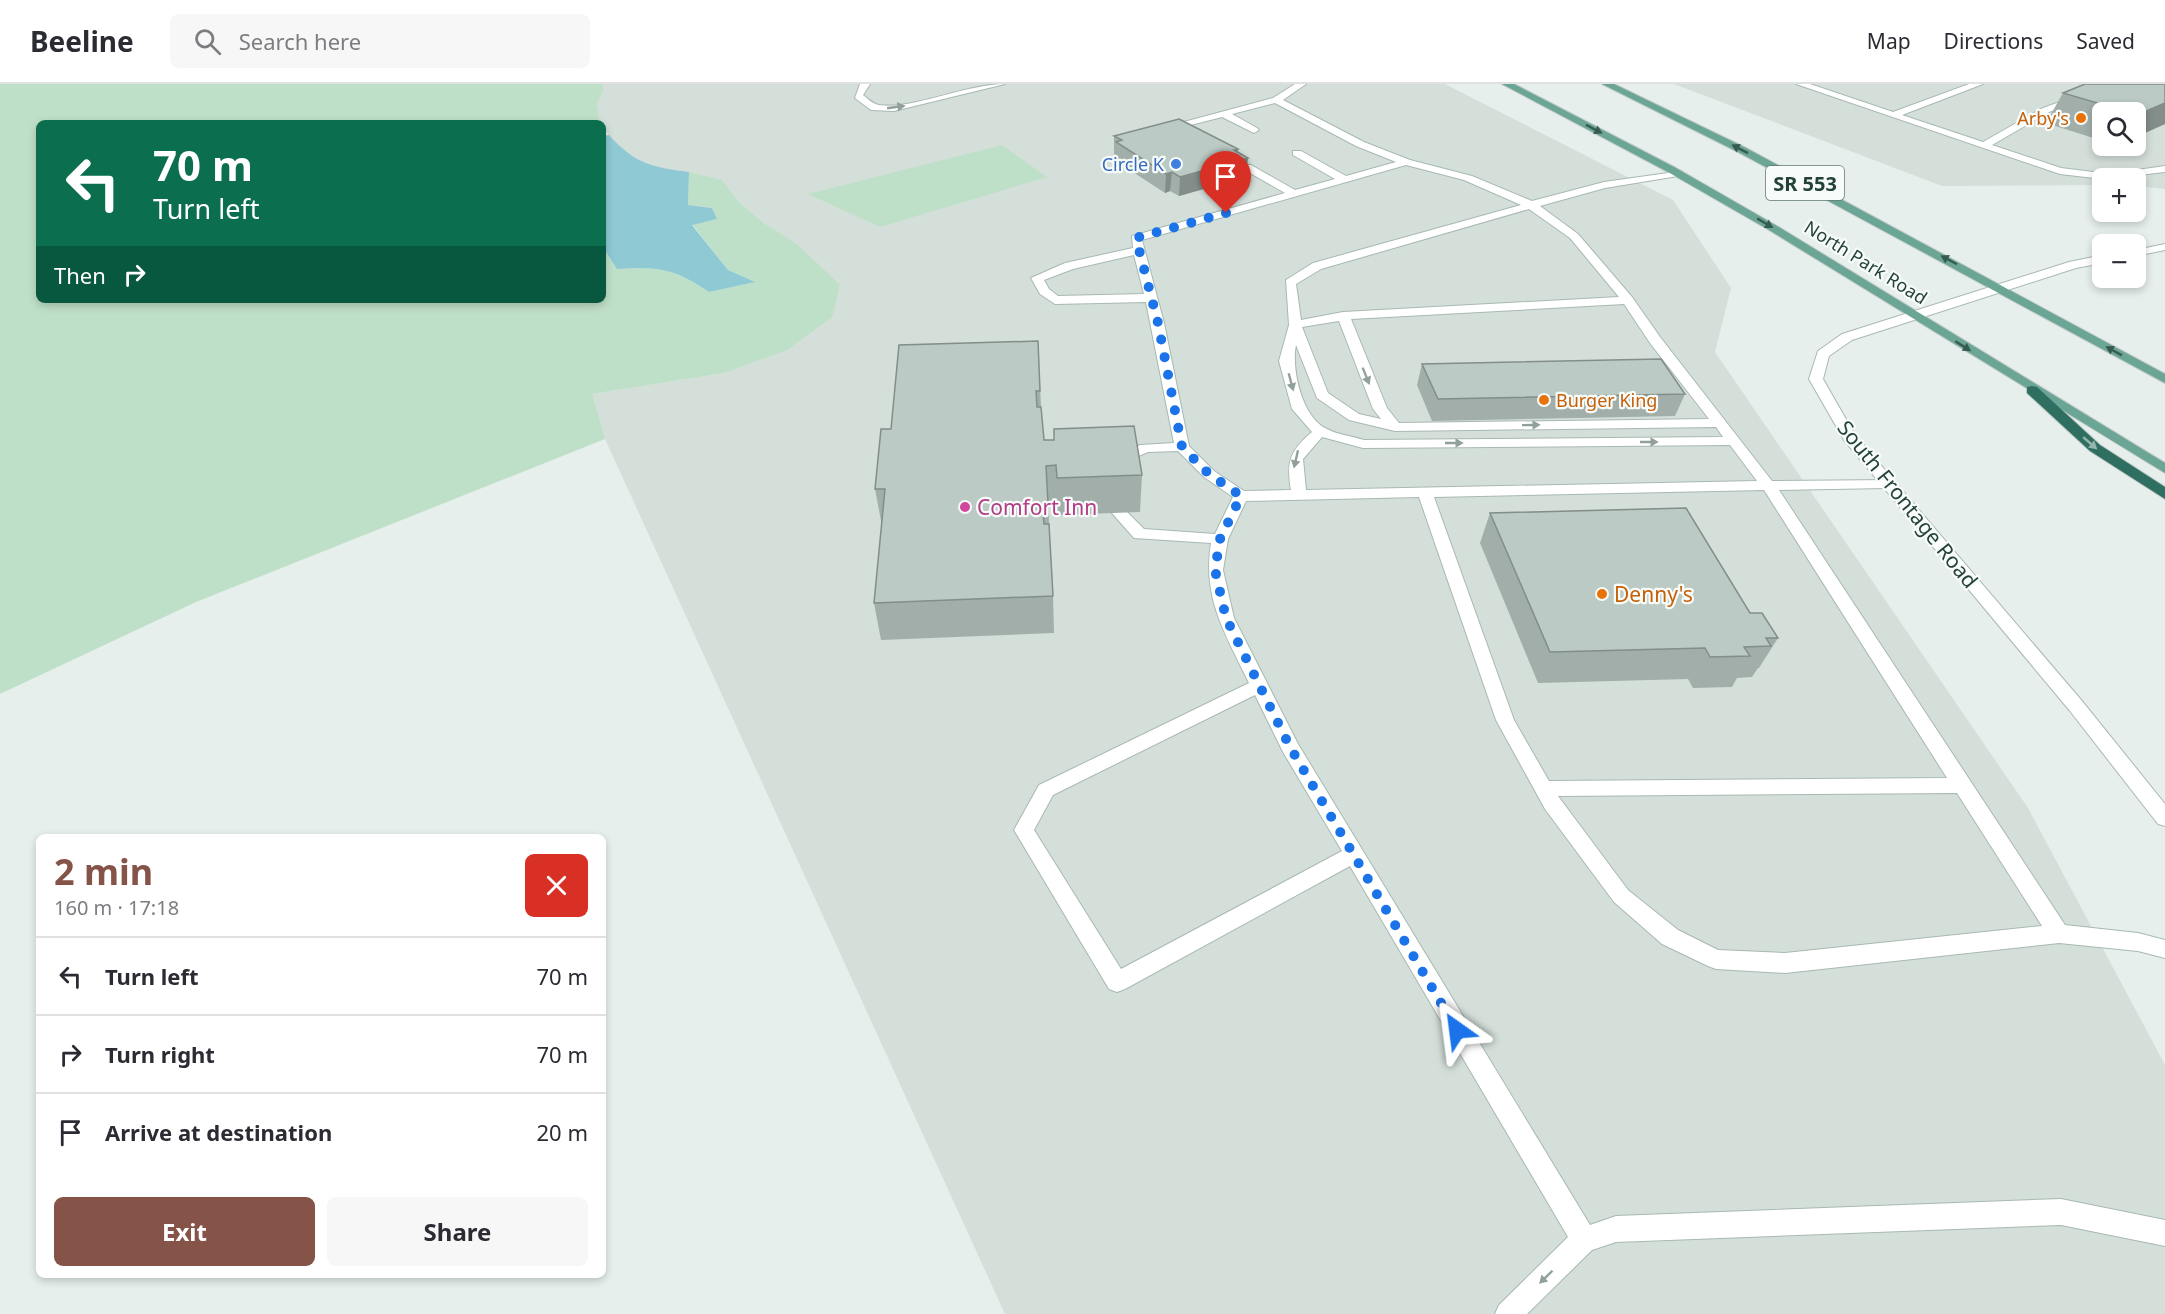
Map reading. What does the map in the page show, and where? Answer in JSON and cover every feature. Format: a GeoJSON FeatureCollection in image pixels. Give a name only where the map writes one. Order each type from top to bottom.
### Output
{"type":"FeatureCollection","features":[{"type":"Feature","properties":{"kind":"highway"},"geometry":{"type":"LineString","coordinates":[[2032,390],[2095,448],[2165,494]]}},
{"type":"Feature","properties":{"kind":"main road","name":"North Park Road"},"geometry":{"type":"LineString","coordinates":[[1507,84],[1677,173],[1773,228],[2032,390],[2165,469]]}},
{"type":"Feature","properties":{"kind":"main road","name":"North Park Road"},"geometry":{"type":"LineString","coordinates":[[1607,84],[1742,150],[2001,288],[2165,379]]}},
{"type":"Feature","properties":{"kind":"street"},"geometry":{"type":"LineString","coordinates":[[865,84],[858,96],[874,108],[894,108],[1000,84]]}},
{"type":"Feature","properties":{"kind":"street"},"geometry":{"type":"LineString","coordinates":[[1194,137],[1174,126],[1276,100],[1302,84]]}},
{"type":"Feature","properties":{"kind":"street"},"geometry":{"type":"LineString","coordinates":[[1809,85],[2060,171],[2109,177],[2165,169]]}},
{"type":"Feature","properties":{"kind":"street"},"geometry":{"type":"LineString","coordinates":[[1892,115],[1972,85]]}},
{"type":"Feature","properties":{"kind":"street"},"geometry":{"type":"LineString","coordinates":[[1983,146],[2046,110],[2088,94]]}},
{"type":"Feature","properties":{"kind":"street"},"geometry":{"type":"LineString","coordinates":[[1276,100],[1333,132],[1406,162],[1468,178],[1531,205],[1574,236],[1628,300],[1655,340],[1768,485],[2059,934]]}},
{"type":"Feature","properties":{"kind":"street"},"geometry":{"type":"LineString","coordinates":[[1223,113],[1254,130]]}},
{"type":"Feature","properties":{"kind":"street"},"geometry":{"type":"LineString","coordinates":[[1297,153],[1344,179]]}},
{"type":"Feature","properties":{"kind":"street"},"geometry":{"type":"LineString","coordinates":[[1406,162],[1136,238],[1182,447],[1209,474],[1241,496],[1886,483]]}},
{"type":"Feature","properties":{"kind":"street"},"geometry":{"type":"LineString","coordinates":[[1247,168],[1293,194]]}},
{"type":"Feature","properties":{"kind":"street"},"geometry":{"type":"LineString","coordinates":[[1677,173],[1604,185],[1317,266],[1290,283],[1295,325],[1322,395],[1354,417],[1395,427],[1720,423]]}},
{"type":"Feature","properties":{"kind":"street"},"geometry":{"type":"LineString","coordinates":[[2146,251],[2165,247]]}},
{"type":"Feature","properties":{"kind":"street"},"geometry":{"type":"LineString","coordinates":[[1139,250],[1069,266],[1037,278],[1044,291],[1054,300],[1150,298]]}},
{"type":"Feature","properties":{"kind":"street","name":"South Frontage Road"},"geometry":{"type":"LineString","coordinates":[[2092,261],[2073,265],[1847,337],[1823,354],[1816,379],[1849,437],[2076,706],[2165,818]]}},
{"type":"Feature","properties":{"kind":"street"},"geometry":{"type":"LineString","coordinates":[[1295,325],[1343,316],[1628,300]]}},
{"type":"Feature","properties":{"kind":"street"},"geometry":{"type":"LineString","coordinates":[[1343,316],[1380,409],[1395,427]]}},
{"type":"Feature","properties":{"kind":"street"},"geometry":{"type":"LineString","coordinates":[[1295,325],[1286,362],[1299,410],[1320,432],[1363,444],[1734,441]]}},
{"type":"Feature","properties":{"kind":"street"},"geometry":{"type":"LineString","coordinates":[[1299,495],[1294,466],[1297,450],[1320,432]]}},
{"type":"Feature","properties":{"kind":"street"},"geometry":{"type":"LineString","coordinates":[[1114,463],[1145,448],[1182,447]]}},
{"type":"Feature","properties":{"kind":"street"},"geometry":{"type":"LineString","coordinates":[[1425,493],[1505,720],[1544,789],[1621,896],[1670,937],[1716,958],[1785,963],[2059,934],[2138,942],[2165,949]]}},
{"type":"Feature","properties":{"kind":"street"},"geometry":{"type":"LineString","coordinates":[[1241,496],[1220,539],[1215,570],[1226,618],[1290,747],[1584,1240]]}},
{"type":"Feature","properties":{"kind":"street"},"geometry":{"type":"LineString","coordinates":[[1119,513],[1140,534],[1220,539]]}},
{"type":"Feature","properties":{"kind":"street"},"geometry":{"type":"LineString","coordinates":[[1259,686],[1046,790],[1024,830],[1117,982],[1353,855]]}},
{"type":"Feature","properties":{"kind":"street"},"geometry":{"type":"LineString","coordinates":[[1544,789],[1962,784]]}},
{"type":"Feature","properties":{"kind":"street"},"geometry":{"type":"LineString","coordinates":[[1508,1314],[1584,1240],[1616,1228],[2061,1212],[2165,1233]]}},
{"type":"Feature","properties":{"kind":"shaded area"},"geometry":{"type":"Polygon","coordinates":[[[602,84],[1445,84],[1673,200],[1731,288],[1715,352],[2028,808],[2165,1065],[2165,1314],[1005,1314],[605,439],[591,394],[724,373],[837,296],[840,286],[738,201],[722,181],[689,172],[648,166],[620,148],[606,132],[606,120],[600,120],[597,104],[604,89],[602,84]]]}},
{"type":"Feature","properties":{"kind":"shaded area"},"geometry":{"type":"Polygon","coordinates":[[[1674,84],[2165,84],[2165,189],[2146,187],[2146,168],[2092,168],[2092,185],[1942,186],[1674,84]]]}},
{"type":"Feature","properties":{"kind":"green space"},"geometry":{"type":"Polygon","coordinates":[[[0,84],[602,84],[604,89],[597,104],[600,120],[36,120],[36,303],[606,303],[606,251],[618,269],[645,268],[666,271],[686,278],[709,292],[754,282],[728,270],[692,224],[717,219],[712,208],[688,205],[689,172],[722,180],[738,201],[764,223],[798,245],[840,285],[832,317],[787,350],[724,373],[592,394],[605,439],[196,602],[0,694],[0,84]]]}},
{"type":"Feature","properties":{"kind":"green space"},"geometry":{"type":"Polygon","coordinates":[[[1002,145],[1047,177],[880,227],[808,194],[1002,145]]]}},
{"type":"Feature","properties":{"kind":"water"},"geometry":{"type":"Polygon","coordinates":[[[609,135],[636,158],[654,166],[689,172],[688,205],[712,208],[717,219],[692,225],[728,270],[755,282],[709,292],[685,278],[666,271],[644,268],[617,269],[606,252],[606,136],[609,135]]]}},
{"type":"Feature","properties":{"kind":"building"},"geometry":{"type":"Polygon","coordinates":[[[2085,84],[2165,84],[2165,103],[2146,111],[2146,102],[2094,102],[2063,93],[2085,84]]]}},
{"type":"Feature","properties":{"kind":"building"},"geometry":{"type":"Polygon","coordinates":[[[1179,119],[1238,149],[1234,150],[1248,158],[1180,177],[1172,172],[1166,174],[1116,142],[1122,140],[1114,136],[1179,119]]]}},
{"type":"Feature","properties":{"kind":"building","name":"Comfort Inn"},"geometry":{"type":"Polygon","coordinates":[[[1038,341],[1040,391],[1036,391],[1037,407],[1041,407],[1044,440],[1054,440],[1054,429],[1134,426],[1142,475],[1057,478],[1056,465],[1046,466],[1048,503],[1042,504],[1044,524],[1049,524],[1053,596],[874,603],[885,489],[875,489],[881,429],[891,429],[899,345],[1038,341]]]}},
{"type":"Feature","properties":{"kind":"building"},"geometry":{"type":"Polygon","coordinates":[[[1661,359],[1685,394],[1438,399],[1422,364],[1661,359]]]}},
{"type":"Feature","properties":{"kind":"building","name":"Denny's"},"geometry":{"type":"Polygon","coordinates":[[[1686,508],[1750,613],[1762,613],[1778,638],[1766,638],[1771,646],[1744,647],[1750,656],[1710,657],[1705,648],[1550,652],[1490,513],[1686,508]]]}},
{"type":"Feature","properties":{"kind":"place","name":"Arby's"},"geometry":{"type":"Point","coordinates":[2081,118]}},
{"type":"Feature","properties":{"kind":"place","name":"Circle K"},"geometry":{"type":"Point","coordinates":[1176,164]}},
{"type":"Feature","properties":{"kind":"place","name":"Burger King"},"geometry":{"type":"Point","coordinates":[1544,400]}},
{"type":"Feature","properties":{"kind":"place","name":"Comfort Inn"},"geometry":{"type":"Point","coordinates":[965,507]}},
{"type":"Feature","properties":{"kind":"place","name":"Denny's"},"geometry":{"type":"Point","coordinates":[1602,594]}},
{"type":"Feature","properties":{"kind":"route"},"geometry":{"type":"LineString","coordinates":[[1226,213],[1136,238],[1143,273],[1158,323],[1182,447],[1209,474],[1241,496],[1220,539],[1215,570],[1226,618],[1290,747],[1457,1030]]}}]}
